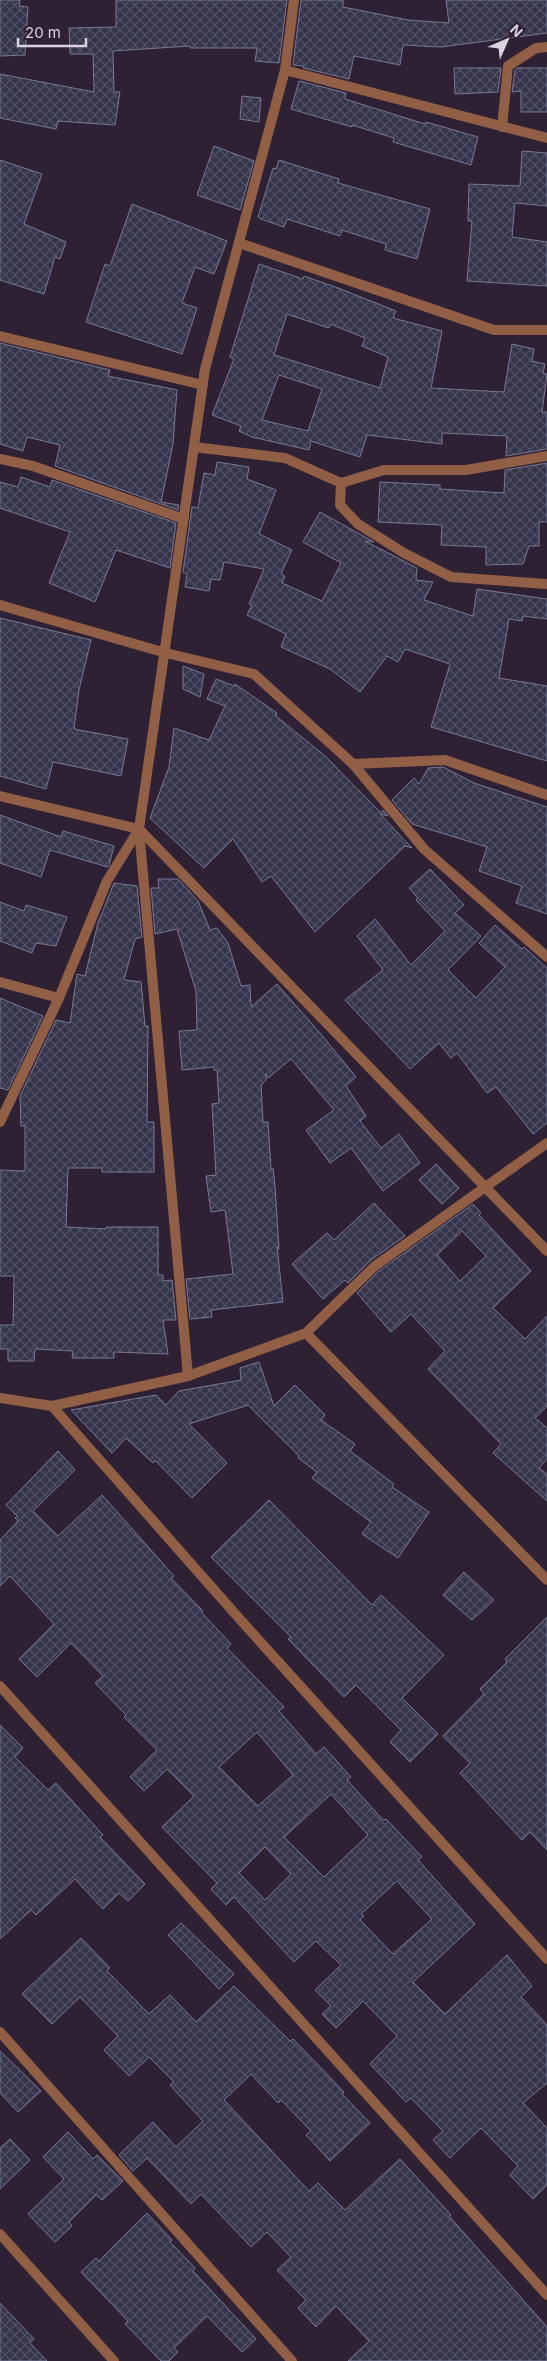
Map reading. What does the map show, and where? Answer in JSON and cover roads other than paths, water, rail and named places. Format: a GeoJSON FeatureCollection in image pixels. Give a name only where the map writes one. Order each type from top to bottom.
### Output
{"type":"FeatureCollection","features":[{"type":"Feature","properties":{"kind":"street"},"geometry":{"type":"LineString","coordinates":[[188,1376],[139,829],[166,653],[205,369],[285,70],[294,0]]}},
{"type":"Feature","properties":{"kind":"street"},"geometry":{"type":"LineString","coordinates":[[502,127],[508,66],[536,48],[547,47]]}},
{"type":"Feature","properties":{"kind":"street"},"geometry":{"type":"LineString","coordinates":[[285,70],[547,138]]}},
{"type":"Feature","properties":{"kind":"street"},"geometry":{"type":"LineString","coordinates":[[239,243],[494,330],[547,330]]}},
{"type":"Feature","properties":{"kind":"street"},"geometry":{"type":"LineString","coordinates":[[0,336],[203,385]]}},
{"type":"Feature","properties":{"kind":"street"},"geometry":{"type":"LineString","coordinates":[[194,447],[285,458],[341,483],[384,470],[466,470],[547,456]]}},
{"type":"Feature","properties":{"kind":"street"},"geometry":{"type":"LineString","coordinates":[[0,459],[32,466],[184,519]]}},
{"type":"Feature","properties":{"kind":"street"},"geometry":{"type":"LineString","coordinates":[[341,483],[340,505],[358,524],[404,554],[451,577],[547,584]]}},
{"type":"Feature","properties":{"kind":"street"},"geometry":{"type":"LineString","coordinates":[[0,605],[166,653],[254,674],[353,764],[424,849],[547,957]]}},
{"type":"Feature","properties":{"kind":"street"},"geometry":{"type":"LineString","coordinates":[[353,764],[445,760],[547,795]]}},
{"type":"Feature","properties":{"kind":"street"},"geometry":{"type":"LineString","coordinates":[[0,796],[139,829],[547,1251]]}},
{"type":"Feature","properties":{"kind":"street"},"geometry":{"type":"LineString","coordinates":[[0,1122],[59,998],[107,881],[139,829]]}},
{"type":"Feature","properties":{"kind":"street"},"geometry":{"type":"LineString","coordinates":[[0,982],[59,998]]}},
{"type":"Feature","properties":{"kind":"street"},"geometry":{"type":"LineString","coordinates":[[0,1398],[52,1406],[188,1376],[306,1334],[375,1266],[547,1143]]}},
{"type":"Feature","properties":{"kind":"street"},"geometry":{"type":"LineString","coordinates":[[306,1334],[547,1580]]}},
{"type":"Feature","properties":{"kind":"street"},"geometry":{"type":"LineString","coordinates":[[52,1406],[238,1618],[547,1960]]}},
{"type":"Feature","properties":{"kind":"street"},"geometry":{"type":"LineString","coordinates":[[0,1686],[547,2295]]}},
{"type":"Feature","properties":{"kind":"street"},"geometry":{"type":"LineString","coordinates":[[0,2032],[292,2361]]}},
{"type":"Feature","properties":{"kind":"street"},"geometry":{"type":"LineString","coordinates":[[0,2234],[114,2361]]}}]}
